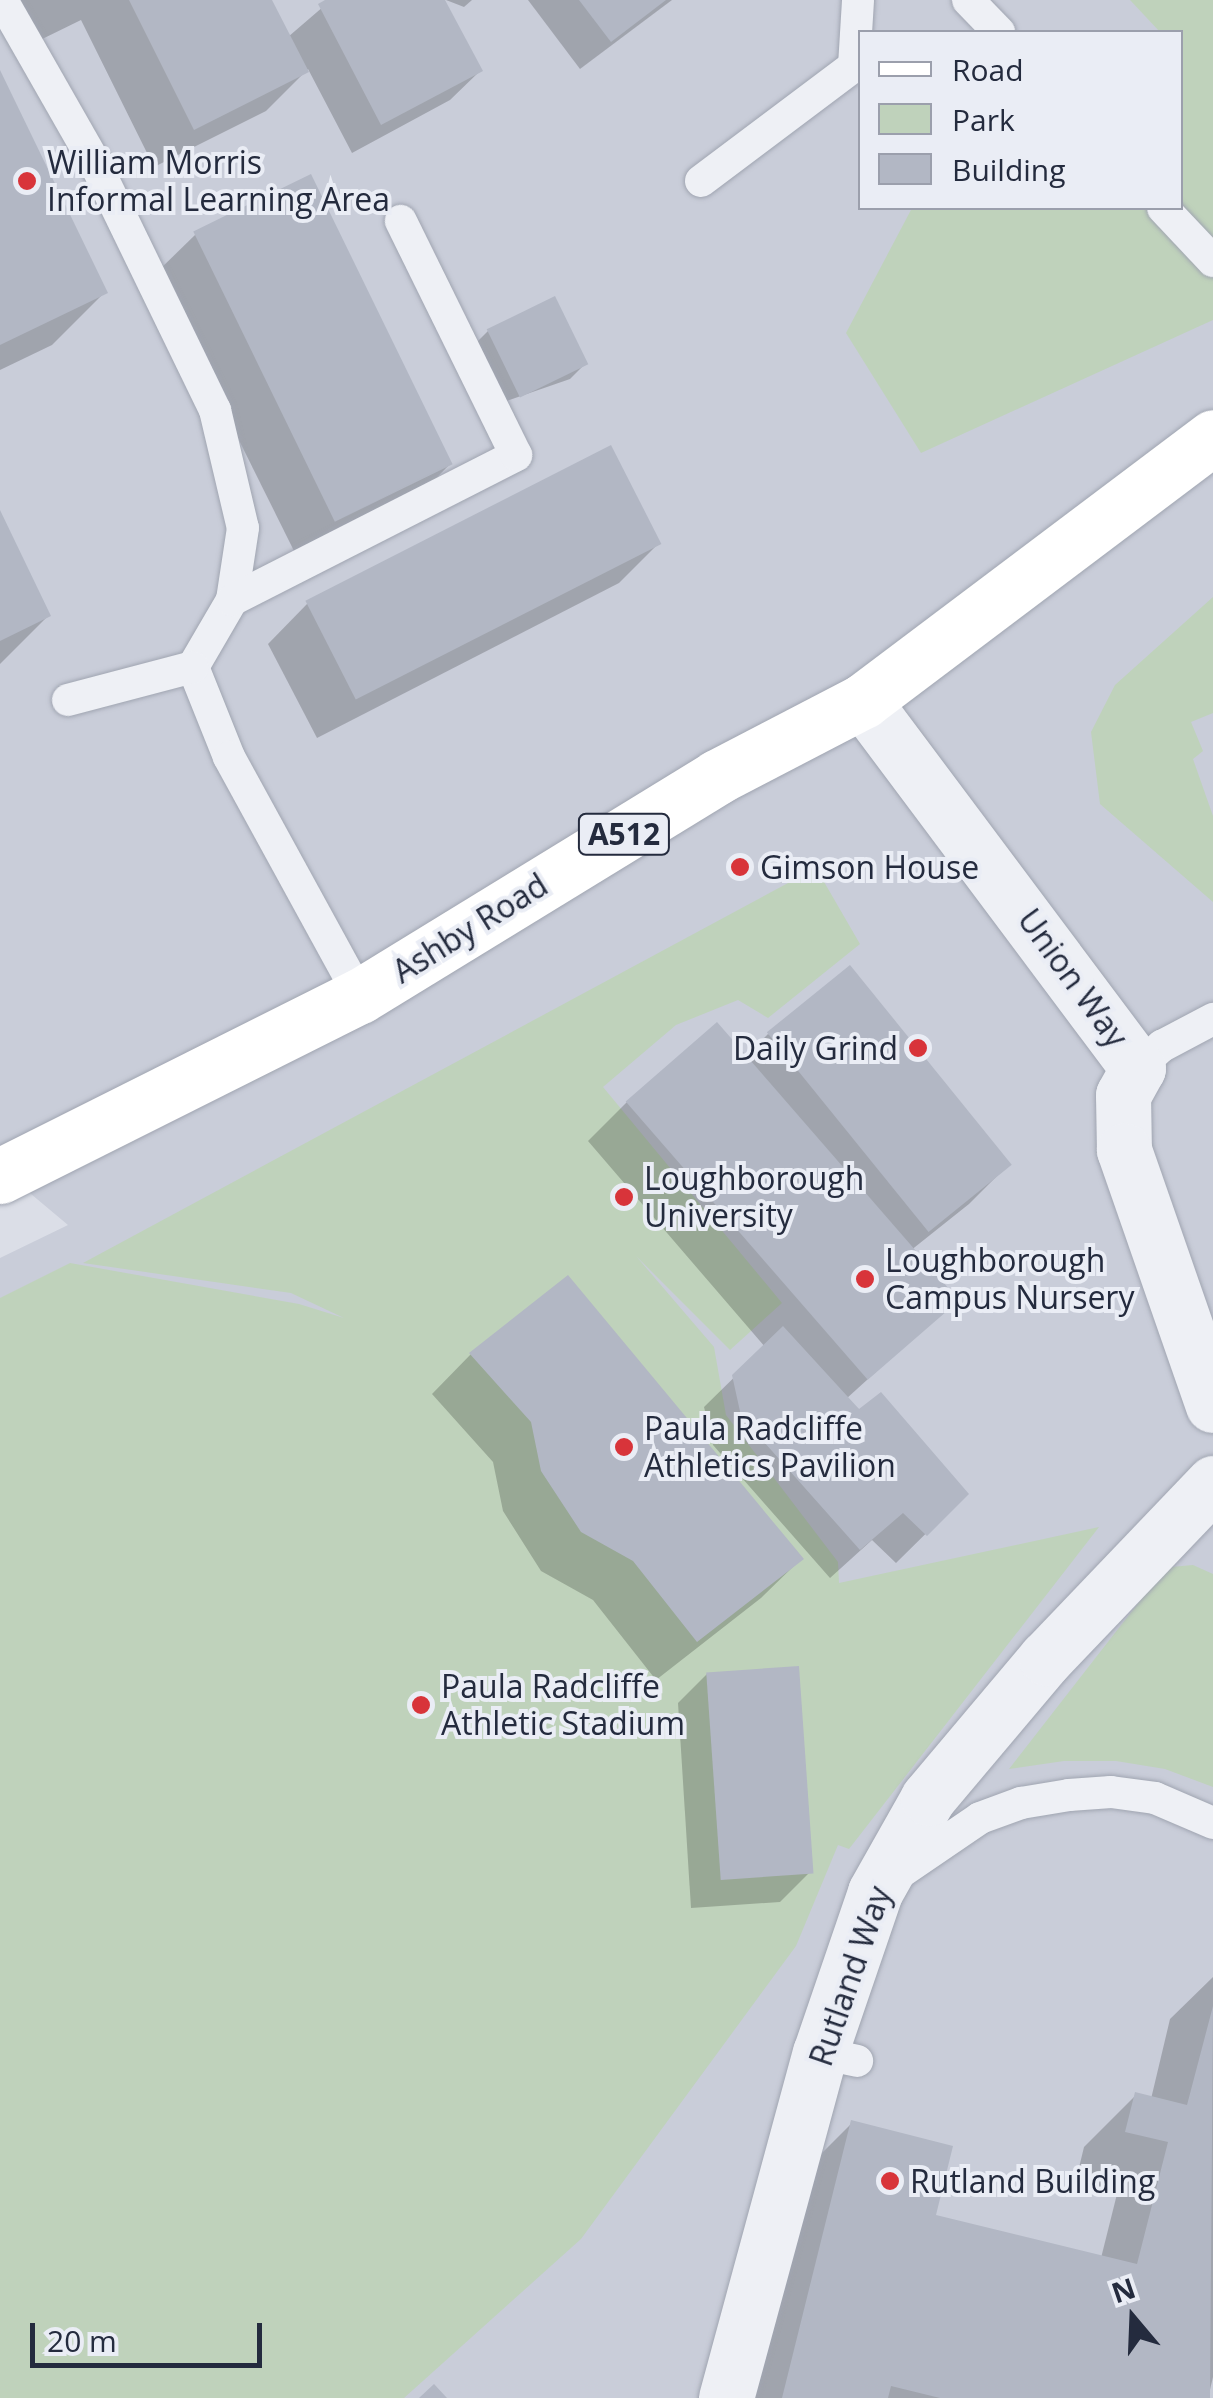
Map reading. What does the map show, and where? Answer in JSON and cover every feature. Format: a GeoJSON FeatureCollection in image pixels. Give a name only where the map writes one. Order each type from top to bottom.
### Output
{"type":"FeatureCollection","features":[{"type":"Feature","properties":{"kind":"main road","name":"Ashby Road"},"geometry":{"type":"LineString","coordinates":[[0,1176],[360,996],[717,776],[863,700],[1213,437]]}},
{"type":"Feature","properties":{"kind":"street","name":"Union Way"},"geometry":{"type":"LineString","coordinates":[[863,700],[1138,1068],[1124,1094],[1124,1150],[1213,1405]]}},
{"type":"Feature","properties":{"kind":"street","name":"Rutland Way"},"geometry":{"type":"LineString","coordinates":[[726,2398],[839,2057],[875,1892],[928,1798],[1046,1658],[1213,1483]]}},
{"type":"Feature","properties":{"kind":"lane"},"geometry":{"type":"LineString","coordinates":[[2,0],[94,162],[215,410],[243,528],[232,600],[193,667],[68,700]]}},
{"type":"Feature","properties":{"kind":"lane"},"geometry":{"type":"LineString","coordinates":[[701,182],[854,66],[858,0]]}},
{"type":"Feature","properties":{"kind":"lane"},"geometry":{"type":"LineString","coordinates":[[968,0],[997,30]]}},
{"type":"Feature","properties":{"kind":"lane"},"geometry":{"type":"LineString","coordinates":[[1165,210],[1213,261]]}},
{"type":"Feature","properties":{"kind":"lane"},"geometry":{"type":"LineString","coordinates":[[232,600],[516,455],[401,220]]}},
{"type":"Feature","properties":{"kind":"lane"},"geometry":{"type":"LineString","coordinates":[[193,667],[229,756],[360,996]]}},
{"type":"Feature","properties":{"kind":"lane"},"geometry":{"type":"LineString","coordinates":[[1138,1068],[1162,1046],[1213,1019]]}},
{"type":"Feature","properties":{"kind":"lane"},"geometry":{"type":"LineString","coordinates":[[875,1892],[980,1818],[1021,1803],[1111,1792],[1155,1798],[1213,1823]]}},
{"type":"Feature","properties":{"kind":"shaded area","name":"Loughborough University"},"geometry":{"type":"Polygon","coordinates":[[[0,0],[1213,0],[1213,2398],[0,2398],[0,1258],[68,1225],[0,1168],[0,0]]]}},
{"type":"Feature","properties":{"kind":"green space"},"geometry":{"type":"Polygon","coordinates":[[[1130,0],[1213,0],[1213,320],[921,453],[846,333],[911,210],[1183,210],[1183,30],[1158,30],[1130,0]]]}},
{"type":"Feature","properties":{"kind":"green space"},"geometry":{"type":"Polygon","coordinates":[[[1213,597],[1213,713],[1191,722],[1203,751],[1193,759],[1213,816],[1213,902],[1100,804],[1091,732],[1115,685],[1213,597]]]}},
{"type":"Feature","properties":{"kind":"green space","name":"Paula Radcliffe Athletic Stadium"},"geometry":{"type":"Polygon","coordinates":[[[816,868],[860,944],[768,1018],[738,1000],[676,1025],[603,1087],[782,1303],[730,1350],[636,1256],[714,1347],[726,1415],[838,1562],[839,1583],[1099,1527],[849,1849],[838,1845],[796,1946],[581,2239],[404,2398],[0,2398],[0,1298],[70,1263],[299,1304],[344,1318],[291,1293],[83,1263],[816,868]]]}},
{"type":"Feature","properties":{"kind":"green space"},"geometry":{"type":"Polygon","coordinates":[[[1193,1565],[1213,1574],[1213,1787],[1165,1769],[1116,1761],[1064,1761],[1009,1769],[1153,1584],[1171,1567],[1193,1565]]]}},
{"type":"Feature","properties":{"kind":"building"},"geometry":{"type":"Polygon","coordinates":[[[129,0],[272,0],[309,72],[194,130],[129,0]]]}},
{"type":"Feature","properties":{"kind":"building"},"geometry":{"type":"Polygon","coordinates":[[[325,0],[445,0],[483,71],[381,125],[318,4],[325,0]]]}},
{"type":"Feature","properties":{"kind":"building"},"geometry":{"type":"Polygon","coordinates":[[[579,0],[666,0],[611,42],[579,0]]]}},
{"type":"Feature","properties":{"kind":"building","name":"William Morris Informal Learning Area"},"geometry":{"type":"Polygon","coordinates":[[[0,70],[108,293],[0,345],[0,70]]]}},
{"type":"Feature","properties":{"kind":"building"},"geometry":{"type":"Polygon","coordinates":[[[311,174],[453,464],[335,522],[193,231],[311,174]]]}},
{"type":"Feature","properties":{"kind":"building"},"geometry":{"type":"Polygon","coordinates":[[[555,296],[588,364],[520,398],[487,329],[555,296]]]}},
{"type":"Feature","properties":{"kind":"building"},"geometry":{"type":"Polygon","coordinates":[[[611,445],[661,544],[356,700],[305,601],[611,445]]]}},
{"type":"Feature","properties":{"kind":"building"},"geometry":{"type":"Polygon","coordinates":[[[0,510],[51,616],[0,641],[0,510]]]}},
{"type":"Feature","properties":{"kind":"building"},"geometry":{"type":"Polygon","coordinates":[[[850,965],[1012,1165],[929,1232],[767,1032],[850,965]]]}},
{"type":"Feature","properties":{"kind":"building"},"geometry":{"type":"Polygon","coordinates":[[[717,1022],[959,1300],[868,1380],[626,1101],[717,1022]]]}},
{"type":"Feature","properties":{"kind":"building","name":"Paula Radcliffe Athletics Pavilion"},"geometry":{"type":"Polygon","coordinates":[[[568,1275],[804,1559],[697,1642],[633,1561],[581,1532],[541,1471],[531,1422],[469,1353],[568,1275]]]}},
{"type":"Feature","properties":{"kind":"building"},"geometry":{"type":"Polygon","coordinates":[[[783,1326],[859,1409],[881,1392],[969,1494],[927,1536],[903,1513],[860,1550],[741,1416],[732,1375],[783,1326]]]}},
{"type":"Feature","properties":{"kind":"building"},"geometry":{"type":"Polygon","coordinates":[[[799,1666],[814,1873],[721,1880],[706,1672],[799,1666]]]}},
{"type":"Feature","properties":{"kind":"building","name":"Rutland Building"},"geometry":{"type":"Polygon","coordinates":[[[1213,2006],[1210,2398],[940,2398],[891,2386],[888,2398],[782,2398],[851,2120],[953,2146],[936,2215],[1137,2264],[1168,2142],[1125,2132],[1135,2092],[1187,2105],[1213,2006]]]}},
{"type":"Feature","properties":{"kind":"building"},"geometry":{"type":"Polygon","coordinates":[[[434,2384],[447,2398],[419,2398],[434,2384]]]}},
{"type":"Feature","properties":{"kind":"place","name":"William Morris Informal Learning Area"},"geometry":{"type":"Point","coordinates":[27,181]}},
{"type":"Feature","properties":{"kind":"place","name":"Gimson House"},"geometry":{"type":"Point","coordinates":[740,867]}},
{"type":"Feature","properties":{"kind":"place","name":"Daily Grind"},"geometry":{"type":"Point","coordinates":[918,1048]}},
{"type":"Feature","properties":{"kind":"place","name":"Loughborough University"},"geometry":{"type":"Point","coordinates":[624,1197]}},
{"type":"Feature","properties":{"kind":"place","name":"Loughborough Campus Nursery"},"geometry":{"type":"Point","coordinates":[865,1279]}},
{"type":"Feature","properties":{"kind":"place","name":"Paula Radcliffe Athletics Pavilion"},"geometry":{"type":"Point","coordinates":[624,1447]}},
{"type":"Feature","properties":{"kind":"place","name":"Paula Radcliffe Athletic Stadium"},"geometry":{"type":"Point","coordinates":[421,1705]}},
{"type":"Feature","properties":{"kind":"place","name":"Rutland Building"},"geometry":{"type":"Point","coordinates":[890,2181]}}]}
